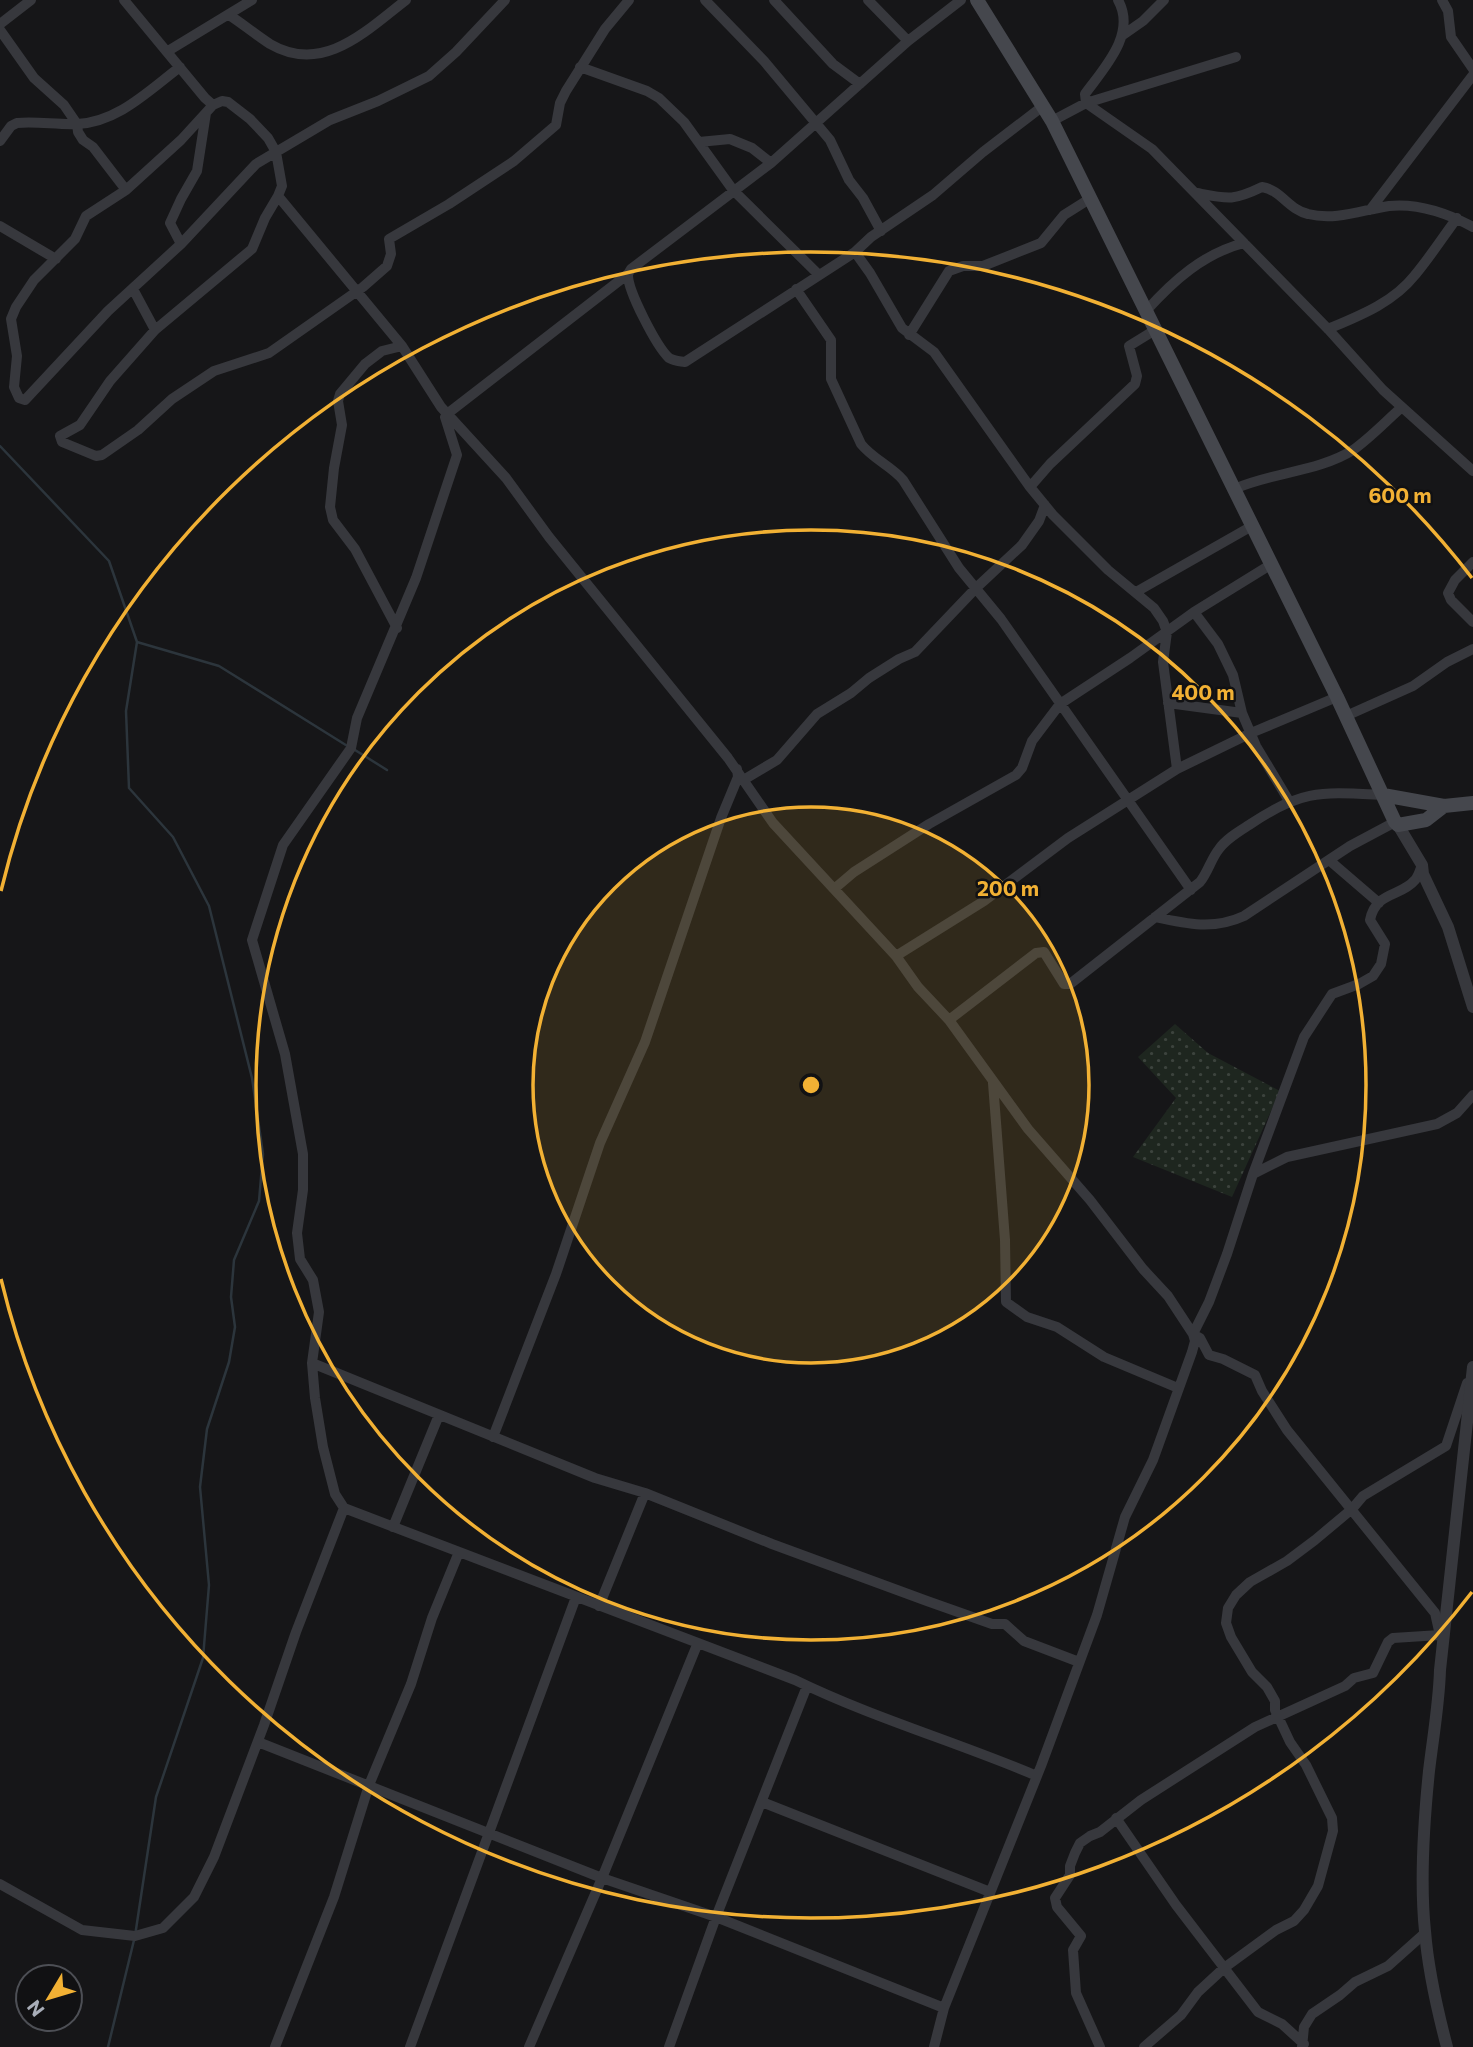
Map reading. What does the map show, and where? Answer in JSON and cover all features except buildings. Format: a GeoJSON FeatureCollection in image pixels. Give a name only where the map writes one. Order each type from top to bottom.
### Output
{"type":"FeatureCollection","features":[{"type":"Feature","properties":{"kind":"main road"},"geometry":{"type":"LineString","coordinates":[[977,0],[1052,121],[1397,823],[1426,820],[1444,806]]}},
{"type":"Feature","properties":{"kind":"main road"},"geometry":{"type":"LineString","coordinates":[[1383,795],[1444,806],[1473,803]]}},
{"type":"Feature","properties":{"kind":"street"},"geometry":{"type":"LineString","coordinates":[[0,24],[31,0]]}},
{"type":"Feature","properties":{"kind":"street"},"geometry":{"type":"LineString","coordinates":[[124,0],[168,51],[209,109],[197,171],[180,199],[170,223],[181,244]]}},
{"type":"Feature","properties":{"kind":"street"},"geometry":{"type":"LineString","coordinates":[[168,51],[252,0]]}},
{"type":"Feature","properties":{"kind":"street"},"geometry":{"type":"LineString","coordinates":[[229,15],[272,45],[298,53],[318,54],[360,37],[405,0]]}},
{"type":"Feature","properties":{"kind":"street"},"geometry":{"type":"LineString","coordinates":[[505,0],[456,52],[429,76],[330,120],[276,152],[256,164],[181,244],[107,311],[25,400],[19,398],[14,387],[17,356],[12,315],[34,281],[75,239],[86,216],[126,190],[181,140],[209,109],[222,101],[236,107],[268,138],[276,152],[282,186],[252,249],[155,330],[110,381],[80,425],[60,436],[62,442],[96,456],[102,455],[138,430],[172,399],[214,371],[269,353],[355,290],[363,287],[387,266],[391,254],[389,239],[450,204],[514,160],[556,125],[560,103],[580,68],[605,29],[629,0]]}},
{"type":"Feature","properties":{"kind":"street"},"geometry":{"type":"LineString","coordinates":[[705,0],[764,61],[830,140],[849,180],[863,198],[881,231]]}},
{"type":"Feature","properties":{"kind":"street"},"geometry":{"type":"LineString","coordinates":[[774,0],[832,64],[860,84]]}},
{"type":"Feature","properties":{"kind":"street"},"geometry":{"type":"LineString","coordinates":[[868,0],[908,41]]}},
{"type":"Feature","properties":{"kind":"street"},"geometry":{"type":"LineString","coordinates":[[444,411],[771,163],[908,41],[961,0]]}},
{"type":"Feature","properties":{"kind":"street"},"geometry":{"type":"LineString","coordinates":[[1123,35],[1164,0]]}},
{"type":"Feature","properties":{"kind":"street"},"geometry":{"type":"LineString","coordinates":[[1442,0],[1448,11],[1451,37],[1473,69]]}},
{"type":"Feature","properties":{"kind":"street"},"geometry":{"type":"LineString","coordinates":[[1121,2],[1125,23],[1123,35],[1085,94],[1086,103],[1152,149],[1402,407],[1473,471]]}},
{"type":"Feature","properties":{"kind":"street"},"geometry":{"type":"LineString","coordinates":[[0,30],[29,72],[64,105],[77,124],[83,140],[93,147],[126,190]]}},
{"type":"Feature","properties":{"kind":"street"},"geometry":{"type":"LineString","coordinates":[[1052,121],[1086,103],[1236,57]]}},
{"type":"Feature","properties":{"kind":"street"},"geometry":{"type":"LineString","coordinates":[[0,141],[17,123],[77,124],[107,119],[180,67]]}},
{"type":"Feature","properties":{"kind":"street"},"geometry":{"type":"LineString","coordinates":[[580,68],[647,91],[659,99],[684,122],[733,190],[820,275]]}},
{"type":"Feature","properties":{"kind":"street"},"geometry":{"type":"LineString","coordinates":[[1370,210],[1473,75]]}},
{"type":"Feature","properties":{"kind":"street"},"geometry":{"type":"LineString","coordinates":[[628,274],[629,286],[657,342],[668,357],[685,362],[855,252],[933,195],[983,152],[1044,106]]}},
{"type":"Feature","properties":{"kind":"street"},"geometry":{"type":"LineString","coordinates":[[699,142],[730,139],[752,148],[771,163]]}},
{"type":"Feature","properties":{"kind":"street"},"geometry":{"type":"LineString","coordinates":[[1196,193],[1230,199],[1262,187],[1277,192],[1295,209],[1308,214],[1350,215],[1392,206],[1430,208],[1473,227]]}},
{"type":"Feature","properties":{"kind":"street"},"geometry":{"type":"LineString","coordinates":[[278,196],[402,346],[444,411],[506,478],[549,537],[745,779],[773,823],[896,956],[918,987],[949,1020],[993,1083],[1046,1151],[1082,1190],[1143,1269],[1168,1296],[1193,1334],[1195,1340],[1153,1460],[1125,1517],[1097,1615],[1037,1776],[944,2008],[934,2047]]}},
{"type":"Feature","properties":{"kind":"street"},"geometry":{"type":"LineString","coordinates":[[909,335],[950,271],[963,266],[983,265],[1041,243],[1064,215],[1091,198]]}},
{"type":"Feature","properties":{"kind":"street"},"geometry":{"type":"LineString","coordinates":[[1328,329],[1363,314],[1398,292],[1414,276],[1457,218]]}},
{"type":"Feature","properties":{"kind":"street"},"geometry":{"type":"LineString","coordinates":[[0,226],[56,259]]}},
{"type":"Feature","properties":{"kind":"street"},"geometry":{"type":"LineString","coordinates":[[1146,311],[1189,270],[1224,249],[1244,243]]}},
{"type":"Feature","properties":{"kind":"street"},"geometry":{"type":"LineString","coordinates":[[855,252],[902,328],[934,352],[1045,505],[1093,556],[1154,608],[1167,632],[1163,662],[1177,769]]}},
{"type":"Feature","properties":{"kind":"street"},"geometry":{"type":"LineString","coordinates":[[133,289],[155,330]]}},
{"type":"Feature","properties":{"kind":"street"},"geometry":{"type":"LineString","coordinates":[[796,289],[831,340],[831,379],[856,436],[868,453],[895,470],[903,480],[946,549],[1060,704],[1191,890]]}},
{"type":"Feature","properties":{"kind":"street"},"geometry":{"type":"LineString","coordinates":[[1030,487],[1050,464],[1135,384],[1138,376],[1129,346],[1155,330]]}},
{"type":"Feature","properties":{"kind":"street"},"geometry":{"type":"LineString","coordinates":[[397,628],[355,549],[333,520],[330,507],[342,425],[338,401],[340,394],[365,363],[382,351],[402,346]]}},
{"type":"Feature","properties":{"kind":"street"},"geometry":{"type":"LineString","coordinates":[[1234,489],[1255,480],[1318,464],[1352,450],[1402,407]]}},
{"type":"Feature","properties":{"kind":"street"},"geometry":{"type":"LineString","coordinates":[[444,411],[455,444],[456,464],[397,628],[357,718],[351,748],[283,845],[252,940],[285,1054],[303,1154],[303,1190],[297,1233],[300,1259],[313,1280],[319,1312],[312,1363],[323,1447],[335,1494],[344,1508],[807,1686],[846,1705],[984,1754],[1037,1776]]}},
{"type":"Feature","properties":{"kind":"street"},"geometry":{"type":"LineString","coordinates":[[745,779],[777,760],[817,714],[899,659],[915,652],[1022,544],[1039,522],[1045,505]]}},
{"type":"Feature","properties":{"kind":"street"},"geometry":{"type":"LineString","coordinates":[[1136,592],[1252,526]]}},
{"type":"Feature","properties":{"kind":"street"},"geometry":{"type":"LineString","coordinates":[[1473,562],[1455,580],[1448,593],[1451,600],[1473,622]]}},
{"type":"Feature","properties":{"kind":"street"},"geometry":{"type":"LineString","coordinates":[[834,889],[854,872],[929,824],[1016,775],[1022,768],[1032,741],[1060,704],[1194,612],[1270,565]]}},
{"type":"Feature","properties":{"kind":"street"},"geometry":{"type":"LineString","coordinates":[[1194,612],[1218,644],[1233,674],[1242,713],[1256,746],[1289,801]]}},
{"type":"Feature","properties":{"kind":"street"},"geometry":{"type":"LineString","coordinates":[[1346,716],[1413,686],[1447,662],[1473,649]]}},
{"type":"Feature","properties":{"kind":"street"},"geometry":{"type":"LineString","coordinates":[[896,956],[984,901],[1068,838],[1177,769],[1251,733],[1337,697]]}},
{"type":"Feature","properties":{"kind":"street"},"geometry":{"type":"LineString","coordinates":[[1168,703],[1242,713]]}},
{"type":"Feature","properties":{"kind":"street"},"geometry":{"type":"LineString","coordinates":[[493,1437],[551,1287],[600,1143],[645,1042],[721,818],[738,777],[737,769]]}},
{"type":"Feature","properties":{"kind":"street"},"geometry":{"type":"LineString","coordinates":[[949,1020],[1036,953],[1044,952],[1065,984],[1070,984],[1191,890],[1208,873],[1219,847],[1289,801],[1311,794],[1383,795]]}},
{"type":"Feature","properties":{"kind":"street"},"geometry":{"type":"LineString","coordinates":[[1155,917],[1191,925],[1229,923],[1329,860],[1397,823],[1422,865],[1423,874],[1455,946],[1473,1007]]}},
{"type":"Feature","properties":{"kind":"street"},"geometry":{"type":"LineString","coordinates":[[1329,860],[1379,902]]}},
{"type":"Feature","properties":{"kind":"street"},"geometry":{"type":"LineString","coordinates":[[1193,1334],[1224,1263],[1252,1174],[1304,1037],[1332,993],[1373,976],[1381,964],[1385,944],[1370,920],[1373,909],[1379,902],[1415,881],[1422,865]]}},
{"type":"Feature","properties":{"kind":"street"},"geometry":{"type":"LineString","coordinates":[[993,1083],[1005,1240],[1006,1302],[1027,1317],[1058,1327],[1104,1357],[1178,1388]]}},
{"type":"Feature","properties":{"kind":"street"},"geometry":{"type":"LineString","coordinates":[[1252,1174],[1287,1157],[1437,1124],[1457,1113],[1473,1095]]}},
{"type":"Feature","properties":{"kind":"street"},"geometry":{"type":"LineString","coordinates":[[1193,1334],[1200,1338],[1210,1356],[1223,1359],[1255,1375],[1287,1430],[1435,1612],[1443,1634]]}},
{"type":"Feature","properties":{"kind":"street"},"geometry":{"type":"LineString","coordinates":[[312,1363],[595,1478],[645,1493],[772,1544],[927,1601],[992,1624],[1005,1624],[1024,1641],[1079,1662]]}},
{"type":"Feature","properties":{"kind":"street"},"geometry":{"type":"LineString","coordinates":[[1143,2047],[1181,2015],[1198,1992],[1224,1968],[1276,1930],[1294,1921],[1304,1910],[1318,1886],[1333,1831],[1332,1818],[1306,1765],[1290,1742],[1267,1687],[1252,1672],[1231,1637],[1226,1623],[1228,1608],[1236,1595],[1250,1582],[1287,1561],[1352,1509],[1363,1496],[1446,1446],[1473,1367]]}},
{"type":"Feature","properties":{"kind":"street"},"geometry":{"type":"LineString","coordinates":[[1447,2047],[1425,1933],[1423,1878],[1429,1772],[1473,1367]]}},
{"type":"Feature","properties":{"kind":"street"},"geometry":{"type":"LineString","coordinates":[[393,1527],[439,1415]]}},
{"type":"Feature","properties":{"kind":"street"},"geometry":{"type":"LineString","coordinates":[[599,1606],[645,1493]]}},
{"type":"Feature","properties":{"kind":"street"},"geometry":{"type":"LineString","coordinates":[[0,1884],[82,1930],[135,1936],[163,1928],[194,1897],[214,1857],[344,1508]]}},
{"type":"Feature","properties":{"kind":"street"},"geometry":{"type":"LineString","coordinates":[[275,2047],[334,1897],[369,1785],[411,1684],[432,1618],[459,1552]]}},
{"type":"Feature","properties":{"kind":"street"},"geometry":{"type":"LineString","coordinates":[[410,2047],[576,1597]]}},
{"type":"Feature","properties":{"kind":"street"},"geometry":{"type":"LineString","coordinates":[[1100,2047],[1076,1993],[1073,1950],[1081,1936],[1057,1907],[1055,1898],[1070,1875],[1070,1866],[1080,1843],[1255,1727],[1345,1686],[1354,1678],[1373,1673],[1388,1642],[1393,1638],[1443,1634]]}},
{"type":"Feature","properties":{"kind":"street"},"geometry":{"type":"LineString","coordinates":[[529,2047],[602,1878],[697,1645]]}},
{"type":"Feature","properties":{"kind":"street"},"geometry":{"type":"LineString","coordinates":[[671,2046],[716,1917],[807,1686]]}},
{"type":"Feature","properties":{"kind":"street"},"geometry":{"type":"LineString","coordinates":[[258,1742],[602,1878],[716,1917],[944,2008]]}},
{"type":"Feature","properties":{"kind":"street"},"geometry":{"type":"LineString","coordinates":[[762,1802],[990,1892]]}},
{"type":"Feature","properties":{"kind":"street"},"geometry":{"type":"LineString","coordinates":[[1116,1818],[1258,2012],[1282,2024],[1303,2045]]}},
{"type":"Feature","properties":{"kind":"street"},"geometry":{"type":"LineString","coordinates":[[1303,2045],[1304,2028],[1312,2014],[1340,1996],[1354,1982],[1388,1966],[1425,1933]]}},
{"type":"Feature","properties":{"kind":"shaded area"},"geometry":{"type":"Polygon","coordinates":[[[1175,1024],[1208,1053],[1280,1091],[1232,1197],[1133,1157],[1176,1098],[1138,1057],[1175,1024]]]}},
{"type":"Feature","properties":{"kind":"waterway"},"geometry":{"type":"LineString","coordinates":[[0,446],[109,561],[137,642],[126,711],[129,788],[173,837],[209,906],[252,1078],[263,1154],[259,1201],[234,1260],[231,1297],[235,1327],[229,1362],[207,1429],[200,1487],[209,1585],[203,1658],[156,1797],[135,1936],[108,2047]]}},
{"type":"Feature","properties":{"kind":"waterway"},"geometry":{"type":"LineString","coordinates":[[137,642],[219,666],[349,747]]}},
{"type":"Feature","properties":{"kind":"waterway"},"geometry":{"type":"LineString","coordinates":[[355,750],[387,770]]}}]}
